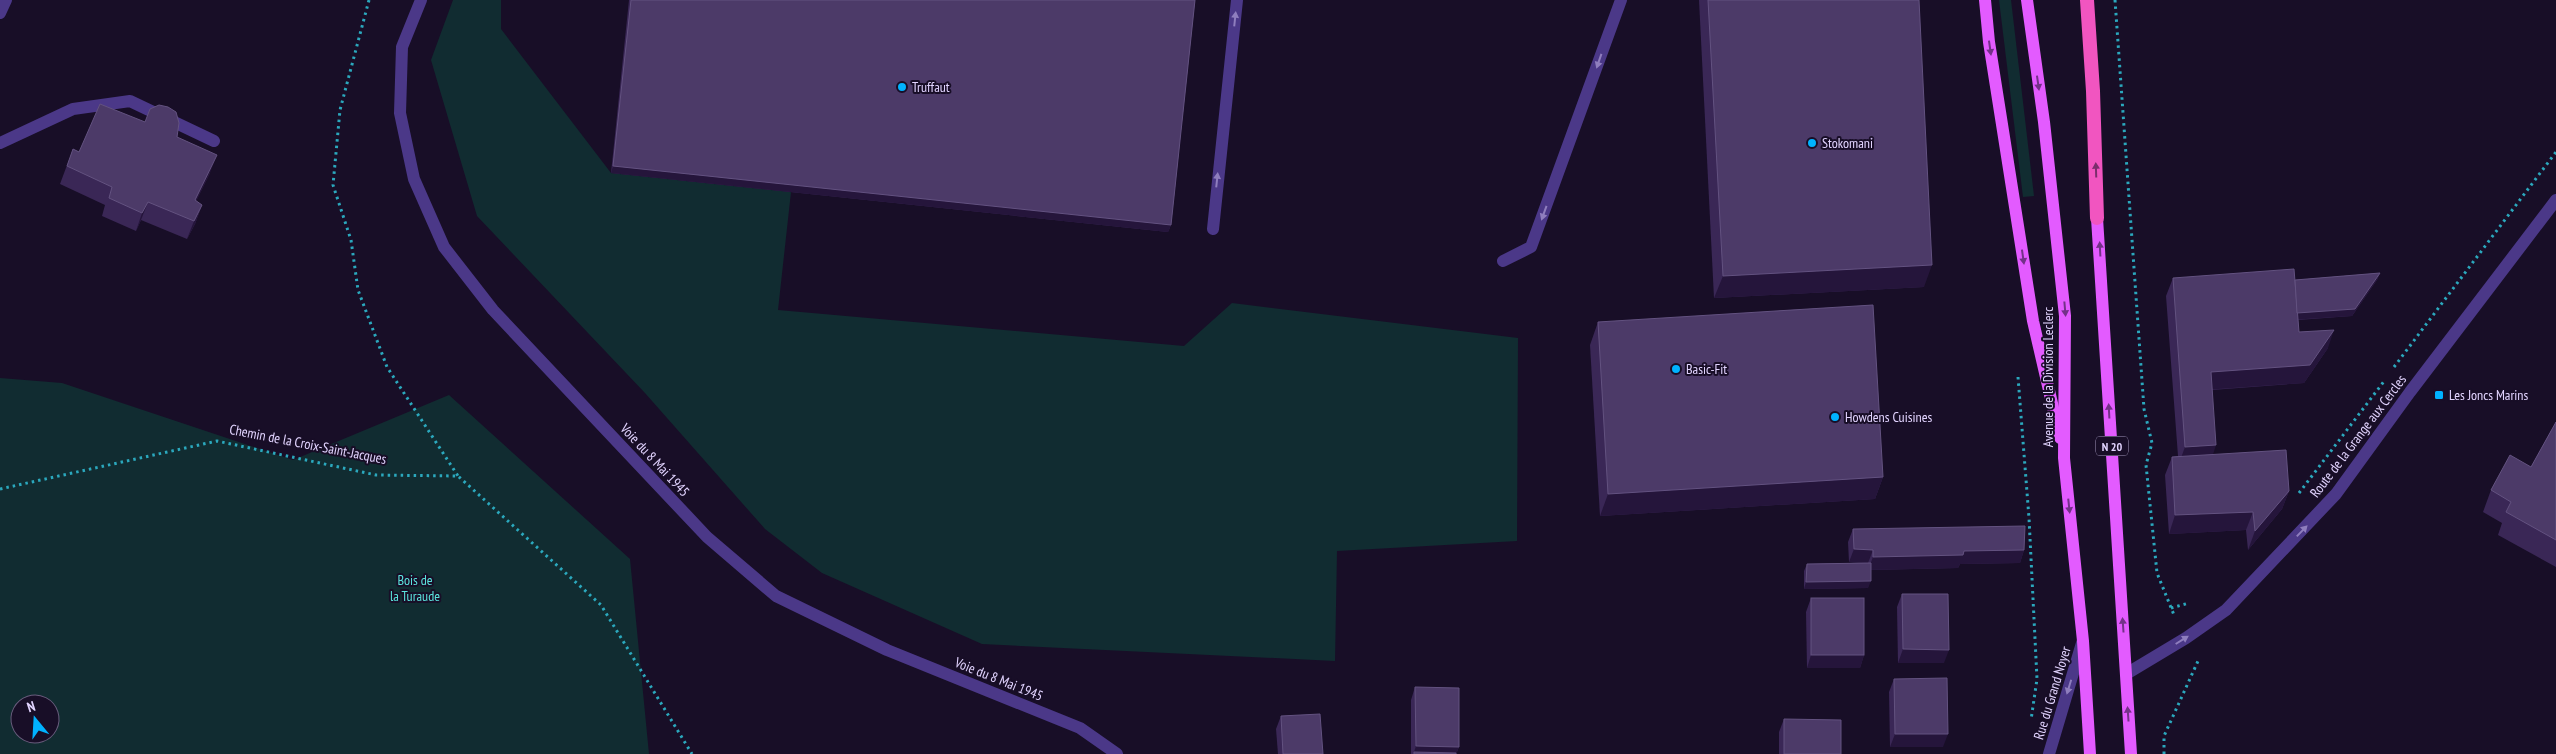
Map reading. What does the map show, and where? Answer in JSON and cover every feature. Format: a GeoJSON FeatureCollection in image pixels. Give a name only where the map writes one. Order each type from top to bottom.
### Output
{"type":"FeatureCollection","features":[{"type":"Feature","properties":{"kind":"highway","name":"N 20"},"geometry":{"type":"LineString","coordinates":[[2087,0],[2093,90],[2097,218]]}},
{"type":"Feature","properties":{"kind":"main road"},"geometry":{"type":"LineString","coordinates":[[1986,0],[1989,42],[2033,322],[2064,458]]}},
{"type":"Feature","properties":{"kind":"main road","name":"Avenue de la Division Leclerc"},"geometry":{"type":"LineString","coordinates":[[2027,0],[2044,122],[2065,316],[2064,458],[2083,641],[2090,754]]}},
{"type":"Feature","properties":{"kind":"main road","name":"N 20"},"geometry":{"type":"LineString","coordinates":[[2097,218],[2131,754]]}},
{"type":"Feature","properties":{"kind":"street"},"geometry":{"type":"LineString","coordinates":[[0,12],[6,0]]}},
{"type":"Feature","properties":{"kind":"street","name":"Voie du 8 Mai 1945"},"geometry":{"type":"LineString","coordinates":[[421,0],[402,47],[400,113],[414,179],[444,247],[493,310],[707,537],[776,596],[887,650],[1080,728],[1117,754]]}},
{"type":"Feature","properties":{"kind":"street"},"geometry":{"type":"LineString","coordinates":[[1212,229],[1237,0]]}},
{"type":"Feature","properties":{"kind":"street"},"geometry":{"type":"LineString","coordinates":[[1503,261],[1531,247],[1621,0]]}},
{"type":"Feature","properties":{"kind":"street"},"geometry":{"type":"LineString","coordinates":[[0,143],[73,109],[130,101],[214,141]]}},
{"type":"Feature","properties":{"kind":"street","name":"Route de la Grange aux Cercles"},"geometry":{"type":"LineString","coordinates":[[2126,674],[2186,638],[2226,610],[2336,494],[2410,392],[2555,203]]}},
{"type":"Feature","properties":{"kind":"street","name":"Rue du Grand Noyer"},"geometry":{"type":"LineString","coordinates":[[2049,754],[2083,641]]}},
{"type":"Feature","properties":{"kind":"path"},"geometry":{"type":"LineString","coordinates":[[369,0],[340,110],[333,185],[350,240],[358,290],[386,367],[458,476],[601,605],[692,754]]}},
{"type":"Feature","properties":{"kind":"path"},"geometry":{"type":"LineString","coordinates":[[2116,0],[2144,409],[2152,443],[2146,465],[2157,573],[2175,617]]}},
{"type":"Feature","properties":{"kind":"path"},"geometry":{"type":"LineString","coordinates":[[2295,498],[2556,152]]}},
{"type":"Feature","properties":{"kind":"path"},"geometry":{"type":"LineString","coordinates":[[2018,374],[2029,518],[2037,679],[2031,722]]}},
{"type":"Feature","properties":{"kind":"path","name":"Chemin de la Croix-Saint-Jacques"},"geometry":{"type":"LineString","coordinates":[[0,489],[217,442],[376,475],[458,476]]}},
{"type":"Feature","properties":{"kind":"path"},"geometry":{"type":"LineString","coordinates":[[2171,608],[2194,602]]}},
{"type":"Feature","properties":{"kind":"path"},"geometry":{"type":"LineString","coordinates":[[2164,754],[2164,736],[2198,661],[2193,653]]}},
{"type":"Feature","properties":{"kind":"green space"},"geometry":{"type":"Polygon","coordinates":[[[453,0],[501,0],[501,29],[611,173],[791,192],[778,310],[1184,346],[1232,303],[1518,338],[1517,541],[1337,551],[1335,661],[982,644],[822,573],[765,529],[645,393],[477,216],[431,60],[453,0]]]}},
{"type":"Feature","properties":{"kind":"green space"},"geometry":{"type":"Polygon","coordinates":[[[1999,0],[2011,0],[2034,196],[2023,197],[1999,0]]]}},
{"type":"Feature","properties":{"kind":"green space","name":"Bois de la Turaude"},"geometry":{"type":"Polygon","coordinates":[[[0,378],[62,383],[293,460],[449,395],[630,559],[649,754],[0,754],[0,378]]]}},
{"type":"Feature","properties":{"kind":"building","name":"Truffaut"},"geometry":{"type":"Polygon","coordinates":[[[631,0],[1195,0],[1171,225],[613,166],[631,0]]]}},
{"type":"Feature","properties":{"kind":"building","name":"Stokomani"},"geometry":{"type":"Polygon","coordinates":[[[1708,0],[1919,0],[1932,265],[1723,276],[1708,0]]]}},
{"type":"Feature","properties":{"kind":"building"},"geometry":{"type":"Polygon","coordinates":[[[100,104],[145,122],[150,109],[159,105],[168,107],[176,112],[179,123],[177,137],[217,155],[195,200],[202,205],[194,221],[148,202],[142,213],[109,198],[112,187],[67,166],[73,149],[79,152],[100,104]]]}},
{"type":"Feature","properties":{"kind":"building"},"geometry":{"type":"Polygon","coordinates":[[[2294,269],[2299,332],[2334,330],[2310,365],[2211,372],[2216,445],[2185,447],[2173,278],[2294,269]]]}},
{"type":"Feature","properties":{"kind":"building"},"geometry":{"type":"Polygon","coordinates":[[[2380,273],[2355,309],[2297,313],[2295,280],[2380,273]]]}},
{"type":"Feature","properties":{"kind":"building"},"geometry":{"type":"Polygon","coordinates":[[[1873,305],[1883,477],[1608,494],[1598,322],[1873,305]]]}},
{"type":"Feature","properties":{"kind":"building"},"geometry":{"type":"Polygon","coordinates":[[[2556,422],[2556,540],[2506,512],[2511,502],[2491,490],[2510,455],[2531,467],[2556,422]]]}},
{"type":"Feature","properties":{"kind":"building"},"geometry":{"type":"Polygon","coordinates":[[[2286,450],[2289,491],[2255,531],[2253,512],[2175,515],[2172,457],[2286,450]]]}},
{"type":"Feature","properties":{"kind":"building"},"geometry":{"type":"Polygon","coordinates":[[[2025,526],[2024,550],[1964,551],[1963,555],[1873,557],[1873,550],[1854,549],[1853,529],[2025,526]]]}},
{"type":"Feature","properties":{"kind":"building"},"geometry":{"type":"Polygon","coordinates":[[[1871,563],[1871,581],[1806,582],[1807,564],[1871,563]]]}},
{"type":"Feature","properties":{"kind":"building"},"geometry":{"type":"Polygon","coordinates":[[[1902,594],[1948,594],[1949,650],[1903,649],[1902,594]]]}},
{"type":"Feature","properties":{"kind":"building"},"geometry":{"type":"Polygon","coordinates":[[[1811,598],[1864,598],[1864,655],[1811,655],[1811,598]]]}},
{"type":"Feature","properties":{"kind":"building"},"geometry":{"type":"Polygon","coordinates":[[[1947,678],[1948,734],[1895,734],[1894,679],[1947,678]]]}},
{"type":"Feature","properties":{"kind":"building"},"geometry":{"type":"Polygon","coordinates":[[[1415,687],[1459,688],[1459,747],[1416,746],[1415,687]]]}},
{"type":"Feature","properties":{"kind":"building"},"geometry":{"type":"Polygon","coordinates":[[[1320,714],[1323,754],[1283,754],[1281,716],[1320,714]]]}},
{"type":"Feature","properties":{"kind":"building"},"geometry":{"type":"Polygon","coordinates":[[[1784,719],[1841,720],[1841,754],[1784,754],[1784,719]]]}},
{"type":"Feature","properties":{"kind":"building"},"geometry":{"type":"Polygon","coordinates":[[[1414,752],[1456,753],[1456,754],[1414,754],[1414,752]]]}},
{"type":"Feature","properties":{"kind":"place","name":"Truffaut"},"geometry":{"type":"Point","coordinates":[902,87]}},
{"type":"Feature","properties":{"kind":"place","name":"Stokomani"},"geometry":{"type":"Point","coordinates":[1812,143]}},
{"type":"Feature","properties":{"kind":"place","name":"Basic-Fit"},"geometry":{"type":"Point","coordinates":[1676,369]}},
{"type":"Feature","properties":{"kind":"place","name":"Les Joncs Marins"},"geometry":{"type":"Point","coordinates":[2439,395]}},
{"type":"Feature","properties":{"kind":"place","name":"Howdens Cuisines"},"geometry":{"type":"Point","coordinates":[1835,417]}}]}
